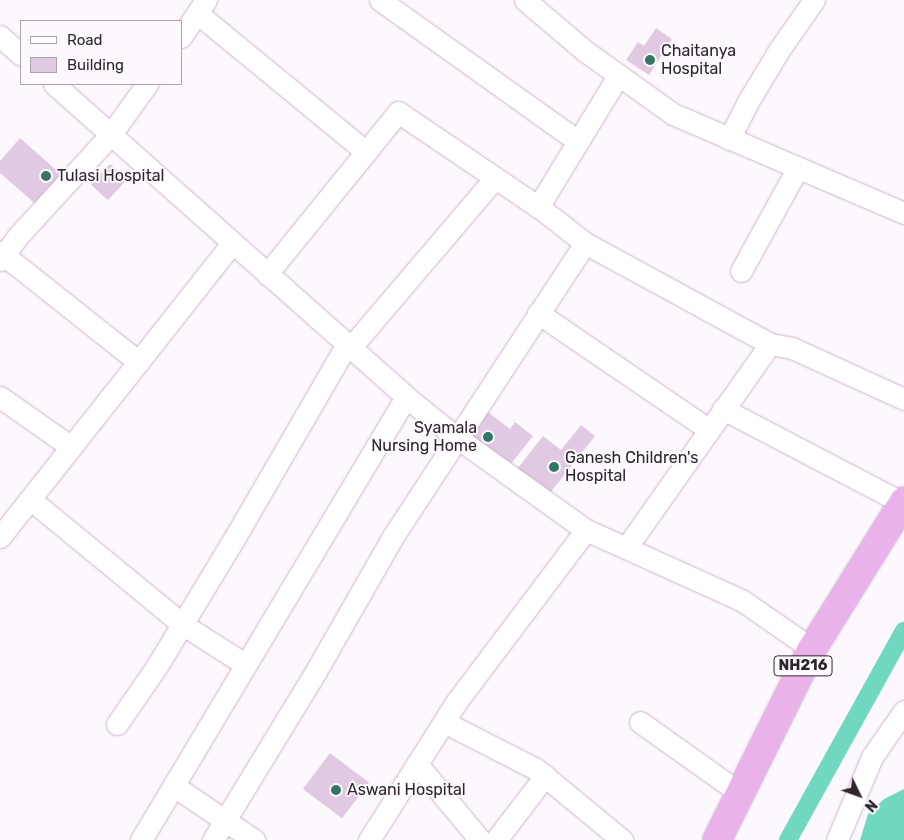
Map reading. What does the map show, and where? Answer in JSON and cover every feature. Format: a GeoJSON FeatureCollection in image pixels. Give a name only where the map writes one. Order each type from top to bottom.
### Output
{"type":"FeatureCollection","features":[{"type":"Feature","properties":{"kind":"highway","name":"NH216"},"geometry":{"type":"LineString","coordinates":[[717,840],[812,649],[903,502]]}},
{"type":"Feature","properties":{"kind":"street"},"geometry":{"type":"LineString","coordinates":[[380,0],[578,141]]}},
{"type":"Feature","properties":{"kind":"street"},"geometry":{"type":"LineString","coordinates":[[525,0],[585,51],[673,114],[904,214]]}},
{"type":"Feature","properties":{"kind":"street"},"geometry":{"type":"LineString","coordinates":[[729,139],[774,58],[814,0]]}},
{"type":"Feature","properties":{"kind":"street"},"geometry":{"type":"LineString","coordinates":[[182,36],[202,7],[366,152]]}},
{"type":"Feature","properties":{"kind":"street"},"geometry":{"type":"LineString","coordinates":[[0,36],[20,54]]}},
{"type":"Feature","properties":{"kind":"street"},"geometry":{"type":"LineString","coordinates":[[538,207],[618,76]]}},
{"type":"Feature","properties":{"kind":"street"},"geometry":{"type":"LineString","coordinates":[[55,85],[406,397],[456,437],[586,530],[743,601],[812,649]]}},
{"type":"Feature","properties":{"kind":"street"},"geometry":{"type":"LineString","coordinates":[[139,362],[1,255],[111,134],[146,85]]}},
{"type":"Feature","properties":{"kind":"street"},"geometry":{"type":"LineString","coordinates":[[267,274],[398,112],[538,207],[585,243],[770,344],[792,348],[904,399]]}},
{"type":"Feature","properties":{"kind":"street"},"geometry":{"type":"LineString","coordinates":[[741,271],[797,169]]}},
{"type":"Feature","properties":{"kind":"street"},"geometry":{"type":"LineString","coordinates":[[117,724],[182,624],[349,345],[495,178]]}},
{"type":"Feature","properties":{"kind":"street"},"geometry":{"type":"LineString","coordinates":[[0,536],[232,243]]}},
{"type":"Feature","properties":{"kind":"street"},"geometry":{"type":"LineString","coordinates":[[213,840],[312,678],[394,535],[456,437],[585,243]]}},
{"type":"Feature","properties":{"kind":"street"},"geometry":{"type":"LineString","coordinates":[[538,313],[708,429]]}},
{"type":"Feature","properties":{"kind":"street"},"geometry":{"type":"LineString","coordinates":[[626,548],[708,429],[770,344]]}},
{"type":"Feature","properties":{"kind":"street"},"geometry":{"type":"LineString","coordinates":[[0,397],[71,447]]}},
{"type":"Feature","properties":{"kind":"street"},"geometry":{"type":"LineString","coordinates":[[141,840],[406,397]]}},
{"type":"Feature","properties":{"kind":"street"},"geometry":{"type":"LineString","coordinates":[[723,409],[903,502]]}},
{"type":"Feature","properties":{"kind":"street"},"geometry":{"type":"LineString","coordinates":[[30,499],[182,624],[246,665]]}},
{"type":"Feature","properties":{"kind":"street"},"geometry":{"type":"LineString","coordinates":[[369,840],[444,722],[586,530]]}},
{"type":"Feature","properties":{"kind":"street"},"geometry":{"type":"LineString","coordinates":[[837,840],[872,757],[902,720]]}},
{"type":"Feature","properties":{"kind":"street"},"geometry":{"type":"LineString","coordinates":[[444,722],[536,769],[622,840]]}},
{"type":"Feature","properties":{"kind":"street"},"geometry":{"type":"LineString","coordinates":[[640,722],[740,793]]}},
{"type":"Feature","properties":{"kind":"street"},"geometry":{"type":"LineString","coordinates":[[418,764],[480,840]]}},
{"type":"Feature","properties":{"kind":"street"},"geometry":{"type":"LineString","coordinates":[[496,840],[545,776]]}},
{"type":"Feature","properties":{"kind":"street"},"geometry":{"type":"LineString","coordinates":[[174,786],[254,840]]}},
{"type":"Feature","properties":{"kind":"shaded area"},"geometry":{"type":"Polygon","coordinates":[[[904,789],[904,840],[860,840],[868,814],[884,799],[904,789]]]}},
{"type":"Feature","properties":{"kind":"building"},"geometry":{"type":"Polygon","coordinates":[[[656,28],[672,39],[649,75],[626,60],[638,42],[644,46],[656,28]]]}},
{"type":"Feature","properties":{"kind":"building"},"geometry":{"type":"Polygon","coordinates":[[[20,138],[64,177],[38,206],[0,173],[0,161],[20,138]]]}},
{"type":"Feature","properties":{"kind":"building"},"geometry":{"type":"Polygon","coordinates":[[[110,164],[127,180],[108,200],[91,184],[110,164]]]}},
{"type":"Feature","properties":{"kind":"building"},"geometry":{"type":"Polygon","coordinates":[[[488,412],[510,429],[515,422],[533,436],[506,470],[467,440],[488,412]]]}},
{"type":"Feature","properties":{"kind":"building"},"geometry":{"type":"Polygon","coordinates":[[[581,425],[595,436],[546,498],[514,473],[543,436],[561,450],[581,425]]]}},
{"type":"Feature","properties":{"kind":"building"},"geometry":{"type":"Polygon","coordinates":[[[330,753],[369,782],[342,818],[303,789],[330,753]]]}},
{"type":"Feature","properties":{"kind":"waterway"},"geometry":{"type":"LineString","coordinates":[[788,840],[904,631]]}},
{"type":"Feature","properties":{"kind":"place","name":"Chaitanya Hospital"},"geometry":{"type":"Point","coordinates":[650,60]}},
{"type":"Feature","properties":{"kind":"place","name":"Tulasi Hospital"},"geometry":{"type":"Point","coordinates":[46,176]}},
{"type":"Feature","properties":{"kind":"place","name":"Syamala Nursing Home"},"geometry":{"type":"Point","coordinates":[488,437]}},
{"type":"Feature","properties":{"kind":"place","name":"Ganesh Children's Hospital"},"geometry":{"type":"Point","coordinates":[554,467]}},
{"type":"Feature","properties":{"kind":"place","name":"Aswani Hospital"},"geometry":{"type":"Point","coordinates":[336,790]}}]}
